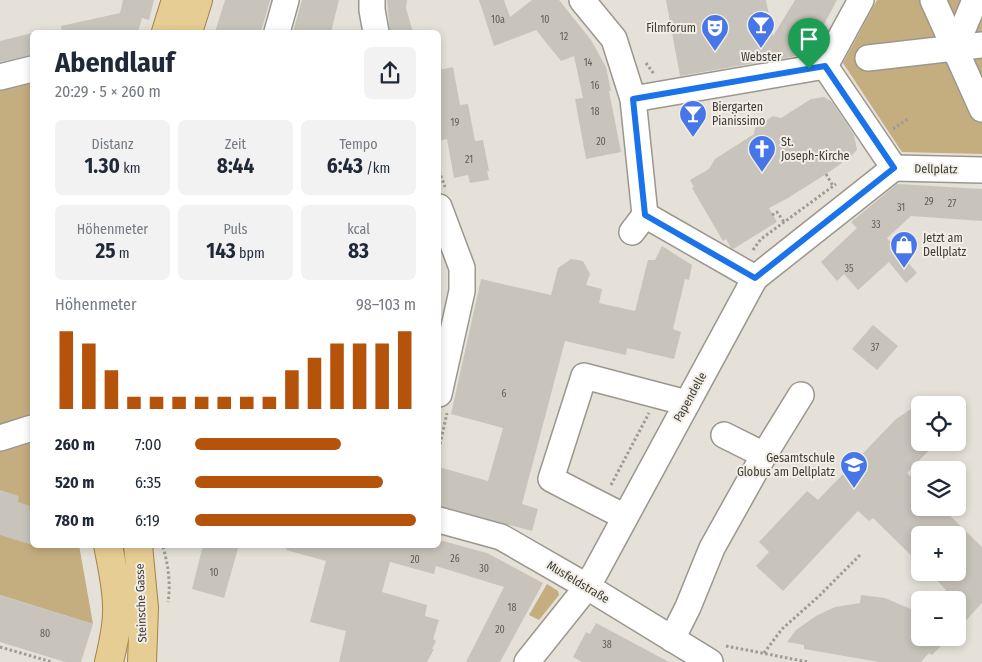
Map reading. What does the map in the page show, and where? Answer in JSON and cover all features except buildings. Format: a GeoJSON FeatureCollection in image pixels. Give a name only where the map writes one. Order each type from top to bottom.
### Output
{"type":"FeatureCollection","features":[{"type":"Feature","properties":{"kind":"main road"},"geometry":{"type":"LineString","coordinates":[[167,30],[176,0]]}},
{"type":"Feature","properties":{"kind":"main road"},"geometry":{"type":"LineString","coordinates":[[189,30],[198,0]]}},
{"type":"Feature","properties":{"kind":"main road","name":"Steinsche Gasse"},"geometry":{"type":"LineString","coordinates":[[109,548],[114,572],[117,608],[116,632],[109,662]]}},
{"type":"Feature","properties":{"kind":"main road","name":"Steinsche Gasse"},"geometry":{"type":"LineString","coordinates":[[138,548],[144,608],[142,662]]}},
{"type":"Feature","properties":{"kind":"street"},"geometry":{"type":"LineString","coordinates":[[278,30],[286,0]]}},
{"type":"Feature","properties":{"kind":"street"},"geometry":{"type":"LineString","coordinates":[[372,0],[376,30]]}},
{"type":"Feature","properties":{"kind":"street"},"geometry":{"type":"LineString","coordinates":[[582,0],[614,39],[633,99],[637,225],[755,278]]}},
{"type":"Feature","properties":{"kind":"street"},"geometry":{"type":"LineString","coordinates":[[825,66],[861,0]]}},
{"type":"Feature","properties":{"kind":"street"},"geometry":{"type":"LineString","coordinates":[[933,0],[982,109]]}},
{"type":"Feature","properties":{"kind":"street"},"geometry":{"type":"LineString","coordinates":[[955,48],[975,0]]}},
{"type":"Feature","properties":{"kind":"street"},"geometry":{"type":"LineString","coordinates":[[868,58],[982,45]]}},
{"type":"Feature","properties":{"kind":"street"},"geometry":{"type":"LineString","coordinates":[[633,99],[825,66]]}},
{"type":"Feature","properties":{"kind":"street"},"geometry":{"type":"LineString","coordinates":[[825,66],[894,168]]}},
{"type":"Feature","properties":{"kind":"street"},"geometry":{"type":"LineString","coordinates":[[0,78],[30,70]]}},
{"type":"Feature","properties":{"kind":"street","name":"Dellplatz"},"geometry":{"type":"LineString","coordinates":[[894,168],[982,170]]}},
{"type":"Feature","properties":{"kind":"street","name":"Papendelle"},"geometry":{"type":"LineString","coordinates":[[527,662],[586,586],[755,278],[894,168]]}},
{"type":"Feature","properties":{"kind":"street"},"geometry":{"type":"LineString","coordinates":[[441,218],[450,266],[462,291],[441,385]]}},
{"type":"Feature","properties":{"kind":"street"},"geometry":{"type":"LineString","coordinates":[[625,517],[550,479],[584,376],[687,403]]}},
{"type":"Feature","properties":{"kind":"street"},"geometry":{"type":"LineString","coordinates":[[672,640],[688,607],[712,548],[764,455],[801,395]]}},
{"type":"Feature","properties":{"kind":"street"},"geometry":{"type":"LineString","coordinates":[[0,438],[30,429]]}},
{"type":"Feature","properties":{"kind":"street"},"geometry":{"type":"LineString","coordinates":[[724,435],[764,455]]}},
{"type":"Feature","properties":{"kind":"street","name":"Musfeldstraße"},"geometry":{"type":"LineString","coordinates":[[441,521],[501,537],[586,586],[710,662]]}},
{"type":"Feature","properties":{"kind":"path"},"geometry":{"type":"LineString","coordinates":[[826,174],[833,186]]}},
{"type":"Feature","properties":{"kind":"path"},"geometry":{"type":"LineString","coordinates":[[772,215],[777,212],[784,222]]}},
{"type":"Feature","properties":{"kind":"path"},"geometry":{"type":"LineString","coordinates":[[764,654],[782,629],[818,597],[860,555]]}},
{"type":"Feature","properties":{"kind":"path"},"geometry":{"type":"LineString","coordinates":[[0,647],[52,662]]}},
{"type":"Feature","properties":{"kind":"shaded area"},"geometry":{"type":"Polygon","coordinates":[[[877,0],[982,0],[982,154],[902,152],[843,63],[877,0]]]}},
{"type":"Feature","properties":{"kind":"shaded area"},"geometry":{"type":"Polygon","coordinates":[[[30,83],[30,417],[0,426],[0,90],[30,83]]]}},
{"type":"Feature","properties":{"kind":"shaded area"},"geometry":{"type":"Polygon","coordinates":[[[30,438],[30,548],[80,548],[93,624],[0,595],[0,446],[30,438]]]}},
{"type":"Feature","properties":{"kind":"shaded area"},"geometry":{"type":"Polygon","coordinates":[[[547,584],[558,591],[559,595],[539,620],[529,615],[547,584]]]}},
{"type":"Feature","properties":{"kind":"place","name":"Webster"},"geometry":{"type":"Point","coordinates":[761,49]}},
{"type":"Feature","properties":{"kind":"place","name":"Filmforum"},"geometry":{"type":"Point","coordinates":[715,52]}},
{"type":"Feature","properties":{"kind":"place","name":"Biergarten Pianissimo"},"geometry":{"type":"Point","coordinates":[693,138]}},
{"type":"Feature","properties":{"kind":"place","name":"St. Joseph-Kirche"},"geometry":{"type":"Point","coordinates":[762,173]}},
{"type":"Feature","properties":{"kind":"place","name":"Jetzt am Dellplatz"},"geometry":{"type":"Point","coordinates":[904,269]}},
{"type":"Feature","properties":{"kind":"place","name":"Gesamtschule Globus am Dellplatz"},"geometry":{"type":"Point","coordinates":[854,489]}},
{"type":"Feature","properties":{"kind":"route"},"geometry":{"type":"LineString","coordinates":[[825,66],[894,168],[755,278],[645,215],[633,99],[809,69],[825,66]]}}]}
